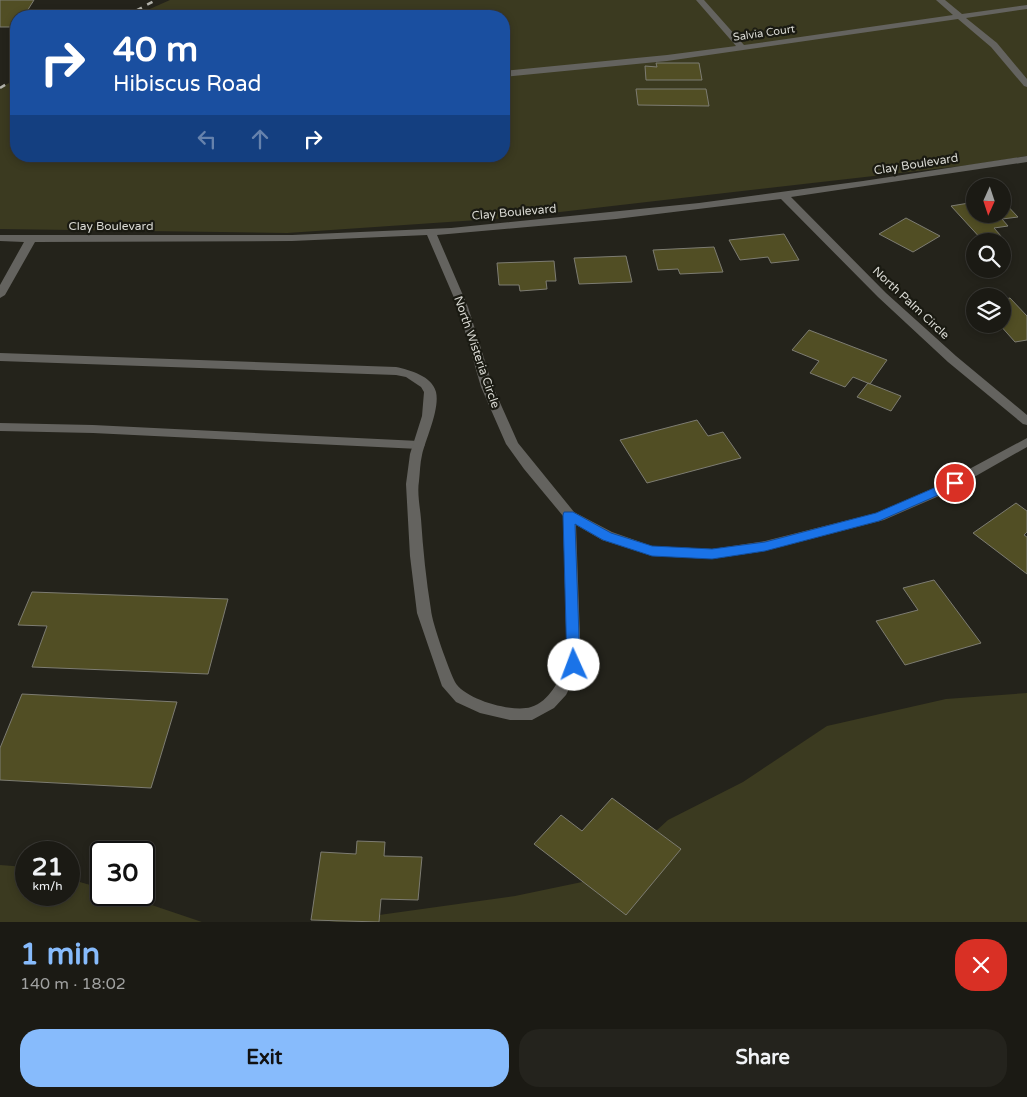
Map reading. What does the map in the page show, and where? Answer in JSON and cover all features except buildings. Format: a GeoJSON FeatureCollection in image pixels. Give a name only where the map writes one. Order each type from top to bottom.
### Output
{"type":"FeatureCollection","features":[{"type":"Feature","properties":{"kind":"street"},"geometry":{"type":"LineString","coordinates":[[700,0],[743,48]]}},
{"type":"Feature","properties":{"kind":"street"},"geometry":{"type":"LineString","coordinates":[[940,0],[994,44],[1027,84]]}},
{"type":"Feature","properties":{"kind":"street","name":"Salvia Court"},"geometry":{"type":"LineString","coordinates":[[510,73],[606,65],[743,48],[1027,7]]}},
{"type":"Feature","properties":{"kind":"street","name":"Clay Boulevard"},"geometry":{"type":"LineString","coordinates":[[0,238],[248,239],[366,236],[431,232],[564,221],[784,196],[1027,159]]}},
{"type":"Feature","properties":{"kind":"street","name":"North Palm Circle"},"geometry":{"type":"LineString","coordinates":[[784,196],[882,295],[952,359],[1027,421]]}},
{"type":"Feature","properties":{"kind":"street","name":"North Wisteria Circle"},"geometry":{"type":"LineString","coordinates":[[431,232],[463,307],[487,387],[512,444],[569,515]]}},
{"type":"Feature","properties":{"kind":"street"},"geometry":{"type":"LineString","coordinates":[[0,295],[31,239]]}},
{"type":"Feature","properties":{"kind":"street"},"geometry":{"type":"LineString","coordinates":[[0,356],[403,372],[410,374],[425,384],[430,392],[428,416],[419,445],[412,484],[417,556],[424,613],[449,686],[461,698],[480,707],[510,714],[532,714],[549,704],[561,691],[574,665],[569,515]]}},
{"type":"Feature","properties":{"kind":"street"},"geometry":{"type":"LineString","coordinates":[[569,515],[607,536],[652,551],[712,554],[765,546],[879,517],[941,490],[1027,442]]}},
{"type":"Feature","properties":{"kind":"lane"},"geometry":{"type":"LineString","coordinates":[[0,427],[93,429],[419,445]]}},
{"type":"Feature","properties":{"kind":"shaded area"},"geometry":{"type":"Polygon","coordinates":[[[170,0],[1027,0],[1027,156],[970,165],[507,218],[287,233],[0,229],[0,88],[10,82],[10,162],[510,162],[510,10],[148,10],[170,0]]]}},
{"type":"Feature","properties":{"kind":"shaded area"},"geometry":{"type":"Polygon","coordinates":[[[1027,693],[1027,922],[329,922],[515,896],[606,877],[668,820],[743,782],[827,726],[946,699],[1027,693]]]}},
{"type":"Feature","properties":{"kind":"shaded area"},"geometry":{"type":"Polygon","coordinates":[[[0,865],[15,866],[15,906],[80,906],[80,882],[90,885],[90,906],[155,906],[202,922],[0,922],[0,865]]]}},
{"type":"Feature","properties":{"kind":"railway"},"geometry":{"type":"LineString","coordinates":[[137,10],[156,0]]}},
{"type":"Feature","properties":{"kind":"railway"},"geometry":{"type":"LineString","coordinates":[[0,88],[10,82]]}},
{"type":"Feature","properties":{"kind":"route"},"geometry":{"type":"LineString","coordinates":[[574,665],[569,515],[607,536],[652,551],[712,554],[765,546],[879,517],[955,483]]}}]}
